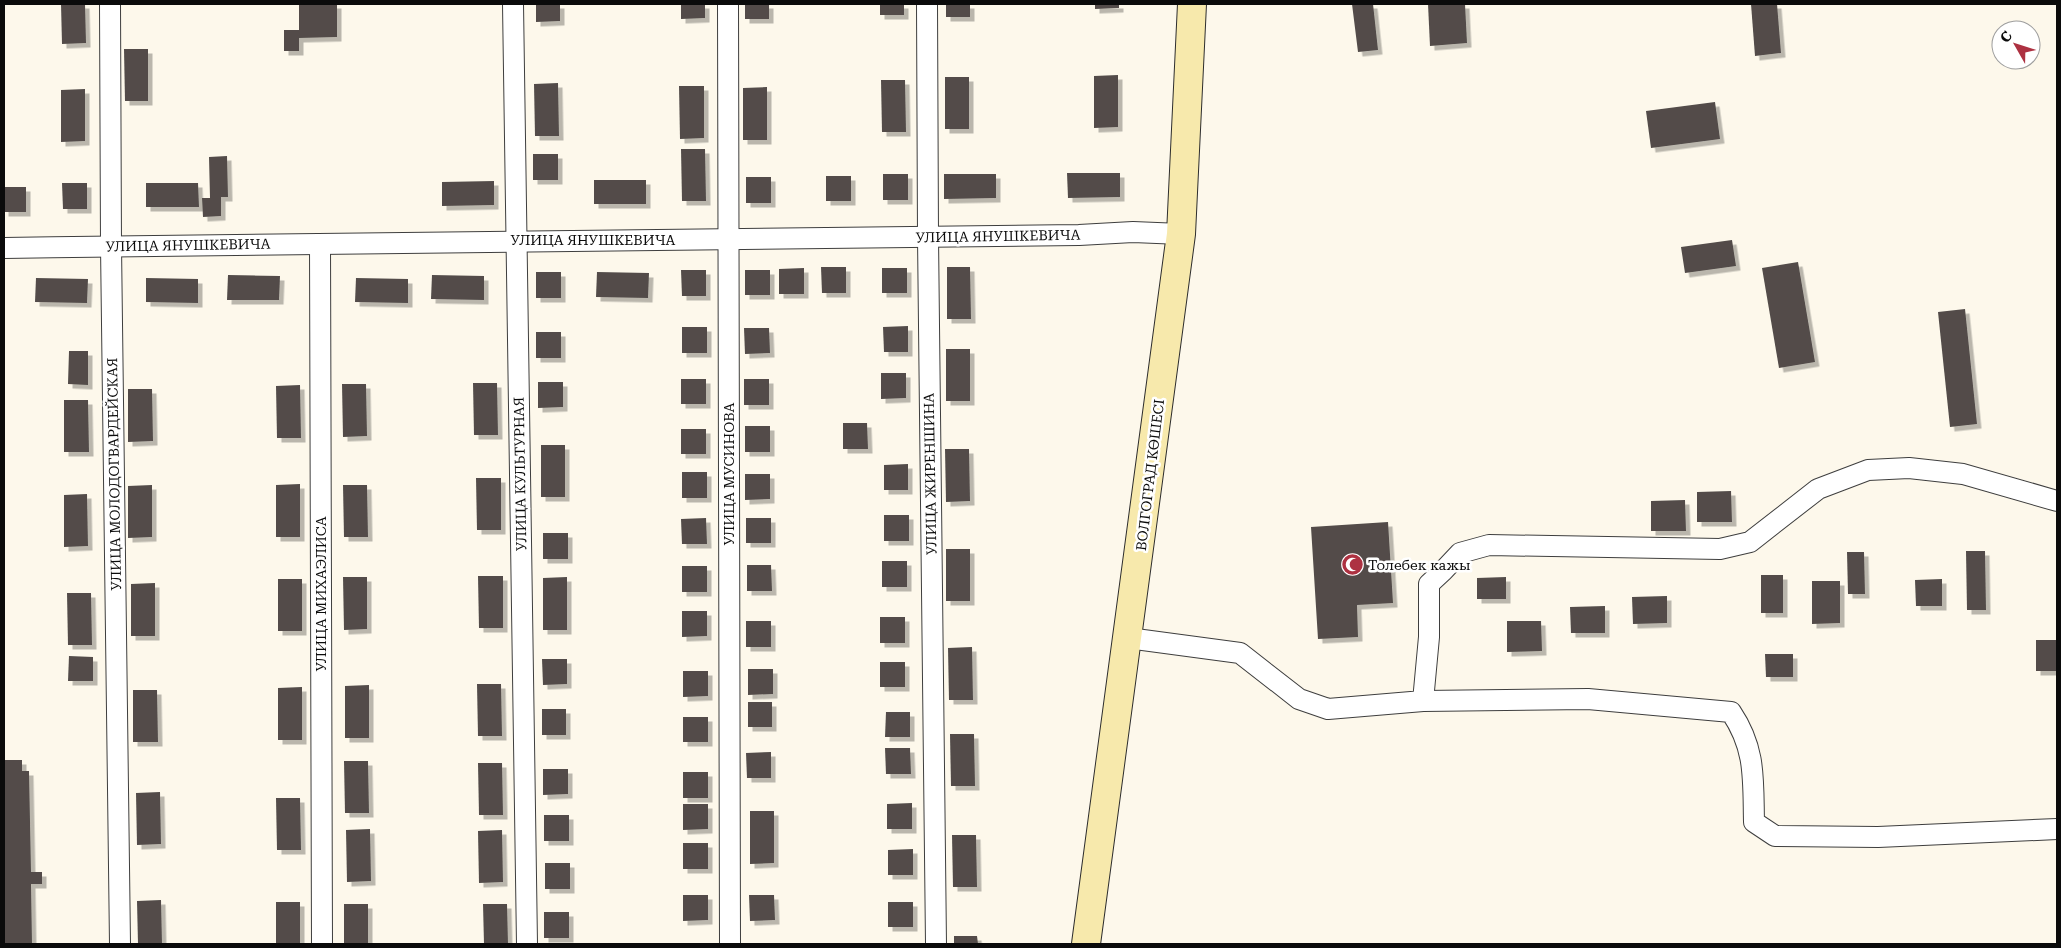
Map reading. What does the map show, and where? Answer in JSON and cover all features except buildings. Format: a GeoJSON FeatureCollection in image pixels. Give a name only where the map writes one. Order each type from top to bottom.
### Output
{"type":"FeatureCollection","features":[{"type":"Feature","properties":{"kind":"main road","name":"ВОЛГОГРАД КӨШЕСІ"},"geometry":{"type":"LineString","coordinates":[[1086,944],[1181,234],[1192,4]]}},
{"type":"Feature","properties":{"kind":"street","name":"УЛИЦА МОЛОДОГВАРДЕЙСКАЯ"},"geometry":{"type":"LineString","coordinates":[[110,4],[111,246],[120,944]]}},
{"type":"Feature","properties":{"kind":"street","name":"УЛИЦА КУЛЬТУРНАЯ"},"geometry":{"type":"LineString","coordinates":[[514,4],[527,944]]}},
{"type":"Feature","properties":{"kind":"street","name":"УЛИЦА МУСИНОВА"},"geometry":{"type":"LineString","coordinates":[[728,4],[730,944]]}},
{"type":"Feature","properties":{"kind":"street","name":"УЛИЦА ЖИРЕНШИНА"},"geometry":{"type":"LineString","coordinates":[[927,4],[936,944]]}},
{"type":"Feature","properties":{"kind":"street","name":"УЛИЦА ЯНУШКЕВИЧА"},"geometry":{"type":"LineString","coordinates":[[4,248],[516,240],[728,240],[1079,235],[1133,232],[1181,234]]}},
{"type":"Feature","properties":{"kind":"street","name":"УЛИЦА МИХАЭЛИСА"},"geometry":{"type":"LineString","coordinates":[[320,244],[322,944]]}},
{"type":"Feature","properties":{"kind":"street"},"geometry":{"type":"LineString","coordinates":[[1422,701],[1428,637],[1428,584],[1443,572],[1460,552],[1489,545],[1720,549],[1750,542],[1818,489],[1868,470],[1909,468],[1963,474],[2057,501]]}},
{"type":"Feature","properties":{"kind":"street"},"geometry":{"type":"LineString","coordinates":[[1128,638],[1240,653],[1299,699],[1328,709],[1422,701],[1588,699],[1731,712],[1742,729],[1753,766],[1754,822],[1775,836],[1878,837],[2057,829]]}},
{"type":"Feature","properties":{"kind":"place","name":"Толебек кажы"},"geometry":{"type":"Point","coordinates":[1352,565]}}]}
